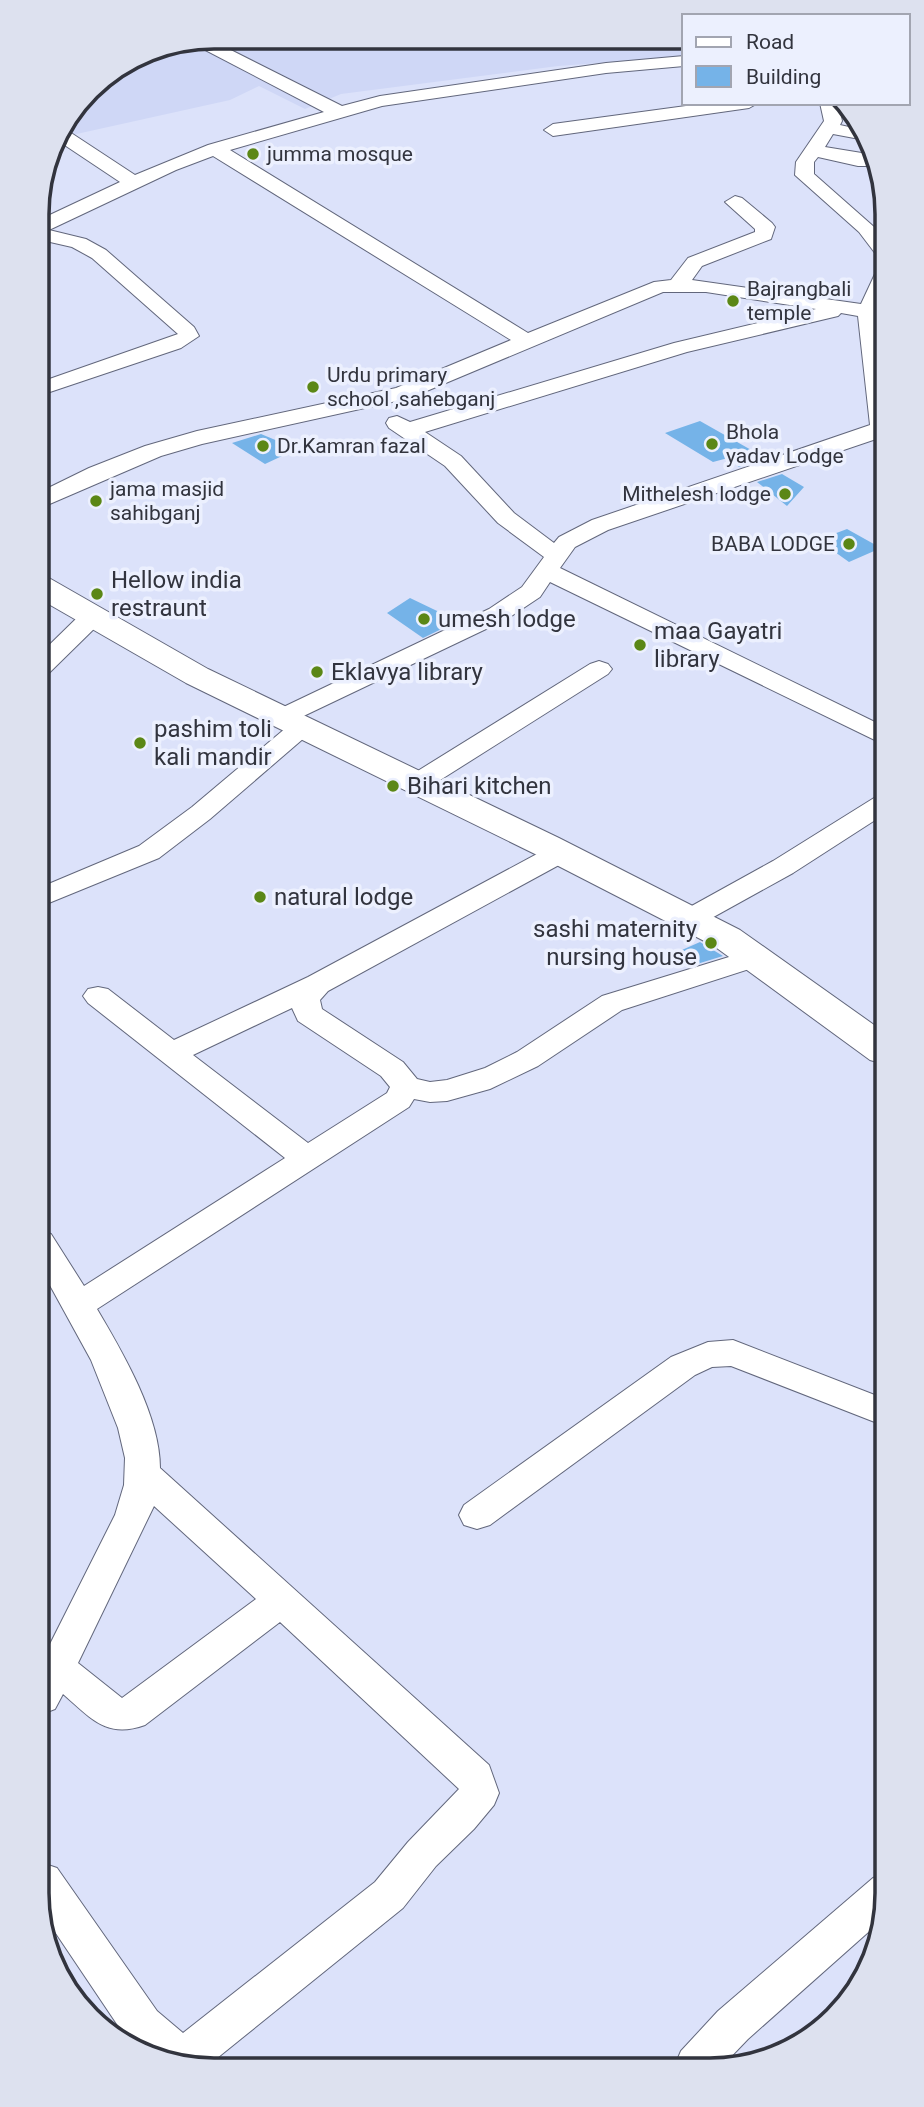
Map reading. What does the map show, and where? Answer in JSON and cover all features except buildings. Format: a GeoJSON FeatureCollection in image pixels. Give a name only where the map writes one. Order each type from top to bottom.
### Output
{"type":"FeatureCollection","features":[{"type":"Feature","properties":{"kind":"main road"},"geometry":{"type":"LineString","coordinates":[[49,592],[197,676],[560,853],[727,938],[875,1045]]}},
{"type":"Feature","properties":{"kind":"street"},"geometry":{"type":"LineString","coordinates":[[215,49],[339,111]]}},
{"type":"Feature","properties":{"kind":"street"},"geometry":{"type":"LineString","coordinates":[[49,221],[133,182],[215,149],[339,111],[429,92],[606,68],[682,61]]}},
{"type":"Feature","properties":{"kind":"street"},"geometry":{"type":"LineString","coordinates":[[553,130],[734,105]]}},
{"type":"Feature","properties":{"kind":"street"},"geometry":{"type":"LineString","coordinates":[[850,128],[830,116],[814,150],[805,162],[804,176],[818,191],[875,237]]}},
{"type":"Feature","properties":{"kind":"street"},"geometry":{"type":"LineString","coordinates":[[68,138],[133,182]]}},
{"type":"Feature","properties":{"kind":"street"},"geometry":{"type":"LineString","coordinates":[[215,149],[527,341]]}},
{"type":"Feature","properties":{"kind":"street"},"geometry":{"type":"LineString","coordinates":[[814,150],[865,160]]}},
{"type":"Feature","properties":{"kind":"street"},"geometry":{"type":"LineString","coordinates":[[677,286],[690,267],[704,257],[764,235],[765,227],[734,202]]}},
{"type":"Feature","properties":{"kind":"street"},"geometry":{"type":"LineString","coordinates":[[49,229],[99,254],[187,331],[189,336],[174,344],[49,386]]}},
{"type":"Feature","properties":{"kind":"street"},"geometry":{"type":"LineString","coordinates":[[49,497],[97,473],[153,451],[402,393],[661,286],[706,286],[866,310]]}},
{"type":"Feature","properties":{"kind":"street"},"geometry":{"type":"LineString","coordinates":[[875,292],[866,310],[875,378]]}},
{"type":"Feature","properties":{"kind":"street"},"geometry":{"type":"LineString","coordinates":[[407,430],[681,346],[866,310]]}},
{"type":"Feature","properties":{"kind":"street"},"geometry":{"type":"LineString","coordinates":[[365,402],[453,461],[552,564],[875,732]]}},
{"type":"Feature","properties":{"kind":"street"},"geometry":{"type":"LineString","coordinates":[[49,894],[149,852],[184,827],[292,722],[498,614],[531,592],[568,542],[600,525],[875,432]]}},
{"type":"Feature","properties":{"kind":"street"},"geometry":{"type":"LineString","coordinates":[[49,659],[92,617]]}},
{"type":"Feature","properties":{"kind":"street"},"geometry":{"type":"LineString","coordinates":[[416,783],[599,669]]}},
{"type":"Feature","properties":{"kind":"street"},"geometry":{"type":"LineString","coordinates":[[690,919],[783,867],[875,809]]}},
{"type":"Feature","properties":{"kind":"street"},"geometry":{"type":"LineString","coordinates":[[171,1053],[318,984],[560,853]]}},
{"type":"Feature","properties":{"kind":"street"},"geometry":{"type":"LineString","coordinates":[[318,984],[305,999],[308,1014],[392,1069],[406,1086],[429,1092],[468,1085],[529,1057],[553,1043],[591,1014],[612,1003],[755,958]]}},
{"type":"Feature","properties":{"kind":"street"},"geometry":{"type":"LineString","coordinates":[[98,996],[307,1159]]}},
{"type":"Feature","properties":{"kind":"street"},"geometry":{"type":"LineString","coordinates":[[80,1304],[398,1100],[406,1086]]}},
{"type":"Feature","properties":{"kind":"street"},"geometry":{"type":"LineString","coordinates":[[49,1256],[80,1304],[134,1419],[143,1451],[142,1485],[128,1524],[49,1683],[116,1715],[132,1714],[282,1600]]}},
{"type":"Feature","properties":{"kind":"street"},"geometry":{"type":"LineString","coordinates":[[477,1515],[683,1366],[708,1355],[733,1353],[875,1409]]}},
{"type":"Feature","properties":{"kind":"street"},"geometry":{"type":"LineString","coordinates":[[142,1473],[475,1777],[480,1793],[422,1854],[389,1895],[195,2057]]}},
{"type":"Feature","properties":{"kind":"street"},"geometry":{"type":"LineString","coordinates":[[49,1890],[142,2025],[173,2052]]}},
{"type":"Feature","properties":{"kind":"street"},"geometry":{"type":"LineString","coordinates":[[702,2058],[733,2025],[875,1901]]}},
{"type":"Feature","properties":{"kind":"shaded area"},"geometry":{"type":"Polygon","coordinates":[[[682,49],[682,57],[558,66],[341,94],[305,109],[259,86],[230,100],[69,136],[97,97],[122,77],[161,58],[193,50],[682,49]]]}},
{"type":"Feature","properties":{"kind":"place","name":"jumma mosque"},"geometry":{"type":"Point","coordinates":[253,154]}},
{"type":"Feature","properties":{"kind":"place","name":"Bajrangbali temple"},"geometry":{"type":"Point","coordinates":[733,301]}},
{"type":"Feature","properties":{"kind":"place","name":"Urdu primary school ,sahebganj"},"geometry":{"type":"Point","coordinates":[313,387]}},
{"type":"Feature","properties":{"kind":"place","name":"Bhola yadav Lodge"},"geometry":{"type":"Point","coordinates":[712,444]}},
{"type":"Feature","properties":{"kind":"place","name":"Dr.Kamran fazal"},"geometry":{"type":"Point","coordinates":[263,446]}},
{"type":"Feature","properties":{"kind":"place","name":"Mithelesh lodge"},"geometry":{"type":"Point","coordinates":[785,494]}},
{"type":"Feature","properties":{"kind":"place","name":"jama masjid sahibganj"},"geometry":{"type":"Point","coordinates":[96,501]}},
{"type":"Feature","properties":{"kind":"place","name":"BABA LODGE"},"geometry":{"type":"Point","coordinates":[849,544]}},
{"type":"Feature","properties":{"kind":"place","name":"Hellow india restraunt"},"geometry":{"type":"Point","coordinates":[97,594]}},
{"type":"Feature","properties":{"kind":"place","name":"umesh lodge"},"geometry":{"type":"Point","coordinates":[424,619]}},
{"type":"Feature","properties":{"kind":"place","name":"maa Gayatri library"},"geometry":{"type":"Point","coordinates":[640,645]}},
{"type":"Feature","properties":{"kind":"place","name":"Eklavya library"},"geometry":{"type":"Point","coordinates":[317,672]}},
{"type":"Feature","properties":{"kind":"place","name":"pashim toli kali mandir"},"geometry":{"type":"Point","coordinates":[140,743]}},
{"type":"Feature","properties":{"kind":"place","name":"Bihari kitchen"},"geometry":{"type":"Point","coordinates":[393,786]}},
{"type":"Feature","properties":{"kind":"place","name":"natural lodge"},"geometry":{"type":"Point","coordinates":[260,897]}},
{"type":"Feature","properties":{"kind":"place","name":"sashi maternity nursing house"},"geometry":{"type":"Point","coordinates":[711,943]}}]}
